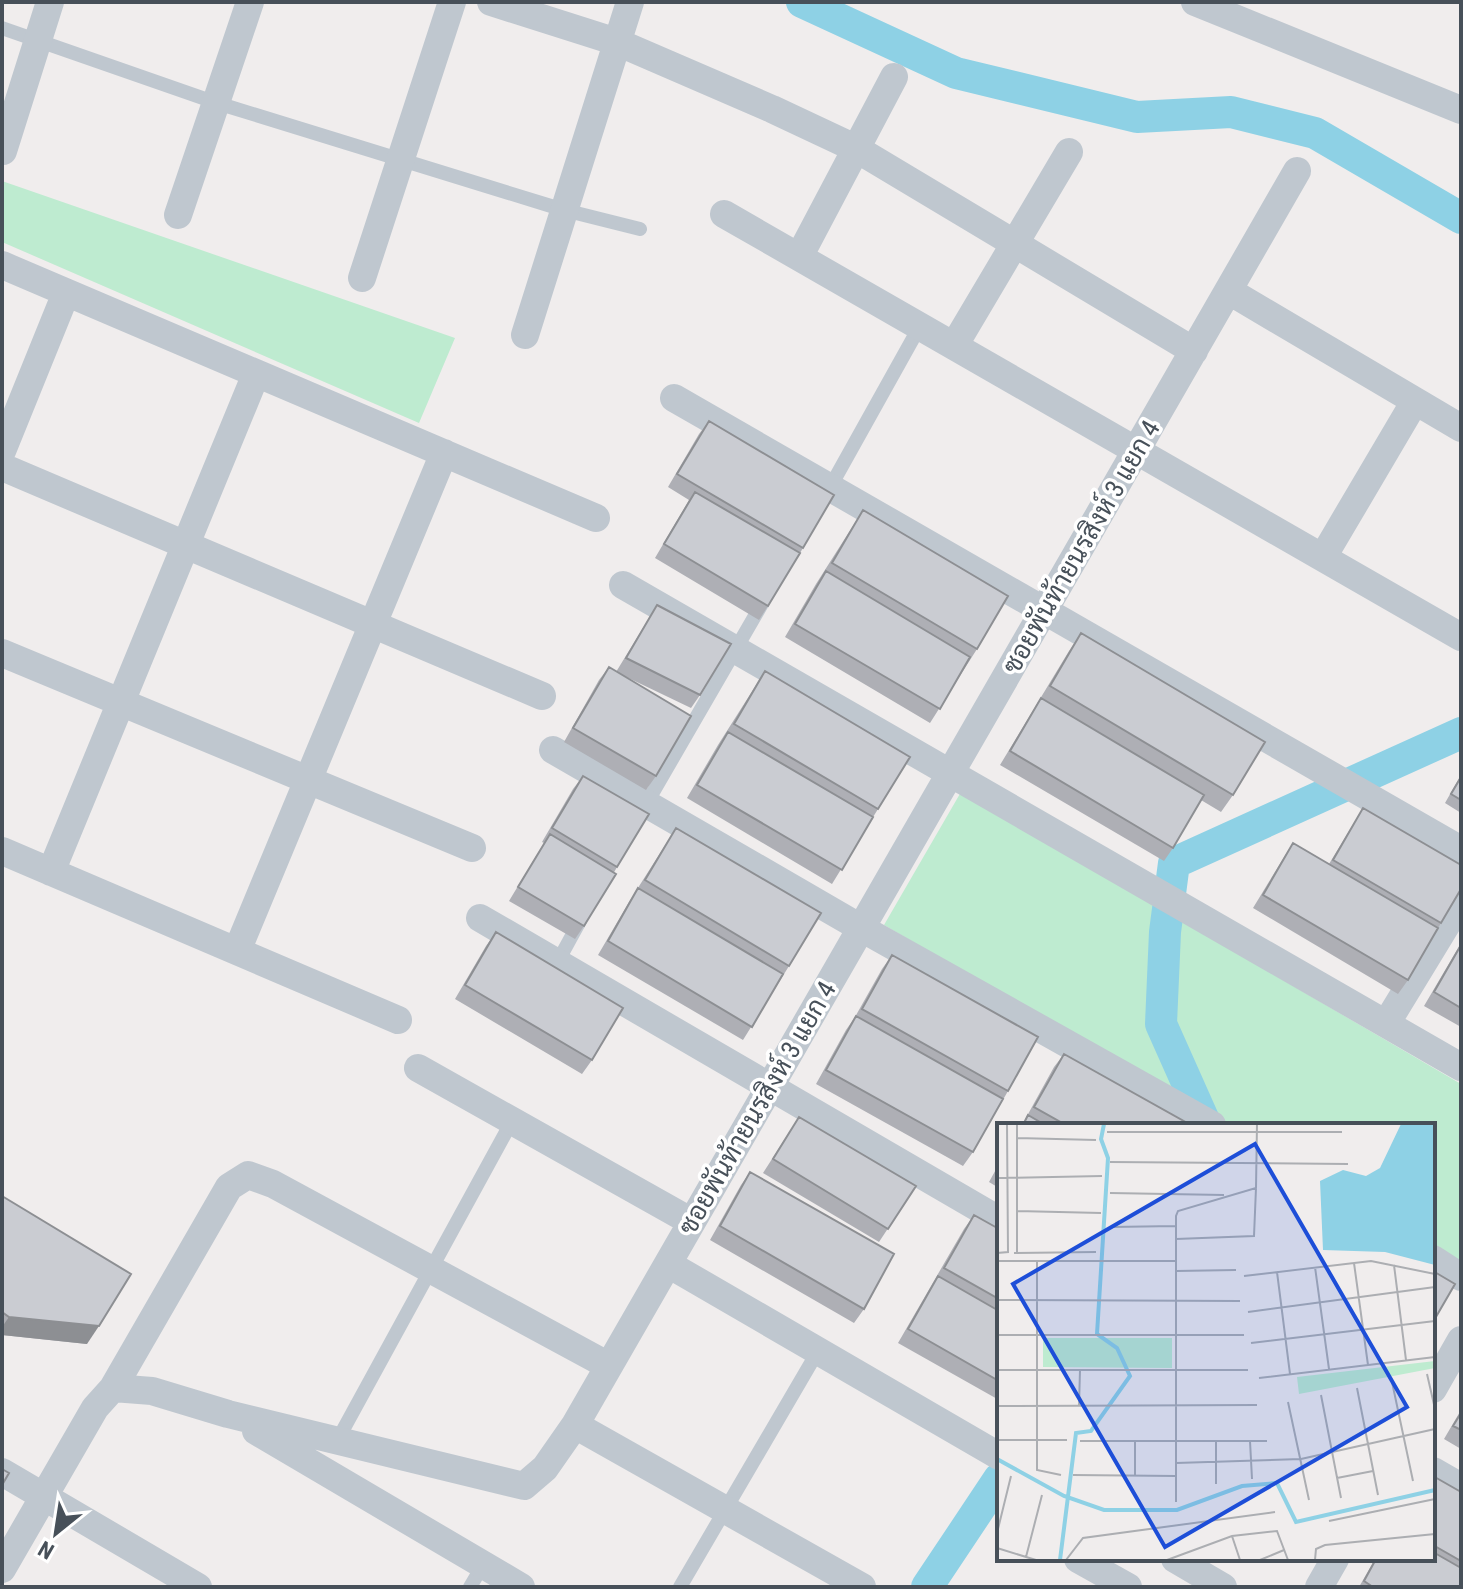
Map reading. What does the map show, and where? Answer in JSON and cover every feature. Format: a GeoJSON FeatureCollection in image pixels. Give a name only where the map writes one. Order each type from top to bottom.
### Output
{"type":"FeatureCollection","features":[{"type":"Feature","properties":{"kind":"street"},"geometry":{"type":"LineString","coordinates":[[3,151],[50,2]]}},
{"type":"Feature","properties":{"kind":"street"},"geometry":{"type":"LineString","coordinates":[[178,215],[250,2]]}},
{"type":"Feature","properties":{"kind":"street"},"geometry":{"type":"LineString","coordinates":[[362,278],[452,2]]}},
{"type":"Feature","properties":{"kind":"street"},"geometry":{"type":"LineString","coordinates":[[491,2],[617,42],[855,148],[1194,351]]}},
{"type":"Feature","properties":{"kind":"street"},"geometry":{"type":"LineString","coordinates":[[525,335],[630,2]]}},
{"type":"Feature","properties":{"kind":"street"},"geometry":{"type":"LineString","coordinates":[[1195,2],[1461,110]]}},
{"type":"Feature","properties":{"kind":"street"},"geometry":{"type":"LineString","coordinates":[[799,257],[894,77]]}},
{"type":"Feature","properties":{"kind":"street"},"geometry":{"type":"LineString","coordinates":[[954,346],[1069,152]]}},
{"type":"Feature","properties":{"kind":"street","name":"ซอยพันท้ายนรสิงห์ 3 แยก 4"},"geometry":{"type":"LineString","coordinates":[[113,1388],[152,1391],[228,1414],[524,1486],[545,1468],[575,1425],[1297,171]]}},
{"type":"Feature","properties":{"kind":"street"},"geometry":{"type":"LineString","coordinates":[[724,214],[1461,637]]}},
{"type":"Feature","properties":{"kind":"street"},"geometry":{"type":"LineString","coordinates":[[2,265],[596,518]]}},
{"type":"Feature","properties":{"kind":"street"},"geometry":{"type":"LineString","coordinates":[[1229,291],[1461,428]]}},
{"type":"Feature","properties":{"kind":"street"},"geometry":{"type":"LineString","coordinates":[[2,451],[66,293]]}},
{"type":"Feature","properties":{"kind":"street"},"geometry":{"type":"LineString","coordinates":[[51,872],[256,374]]}},
{"type":"Feature","properties":{"kind":"street"},"geometry":{"type":"LineString","coordinates":[[674,398],[826,494],[1045,611],[1461,850]]}},
{"type":"Feature","properties":{"kind":"street"},"geometry":{"type":"LineString","coordinates":[[1323,557],[1415,401]]}},
{"type":"Feature","properties":{"kind":"street"},"geometry":{"type":"LineString","coordinates":[[237,951],[444,453]]}},
{"type":"Feature","properties":{"kind":"street"},"geometry":{"type":"LineString","coordinates":[[2,467],[542,696]]}},
{"type":"Feature","properties":{"kind":"street"},"geometry":{"type":"LineString","coordinates":[[623,585],[1461,1067]]}},
{"type":"Feature","properties":{"kind":"street"},"geometry":{"type":"LineString","coordinates":[[2,653],[472,848]]}},
{"type":"Feature","properties":{"kind":"street"},"geometry":{"type":"LineString","coordinates":[[553,750],[642,811],[861,928],[1208,1123]]}},
{"type":"Feature","properties":{"kind":"street"},"geometry":{"type":"LineString","coordinates":[[2,851],[398,1020]]}},
{"type":"Feature","properties":{"kind":"street"},"geometry":{"type":"LineString","coordinates":[[1386,1024],[1461,901]]}},
{"type":"Feature","properties":{"kind":"street"},"geometry":{"type":"LineString","coordinates":[[480,918],[997,1219]]}},
{"type":"Feature","properties":{"kind":"street"},"geometry":{"type":"LineString","coordinates":[[418,1068],[692,1222]]}},
{"type":"Feature","properties":{"kind":"street"},"geometry":{"type":"LineString","coordinates":[[2,1569],[95,1408],[113,1388],[229,1187],[248,1175],[273,1184],[609,1366]]}},
{"type":"Feature","properties":{"kind":"street"},"geometry":{"type":"LineString","coordinates":[[1435,1260],[1461,1277]]}},
{"type":"Feature","properties":{"kind":"street"},"geometry":{"type":"LineString","coordinates":[[668,1264],[997,1455]]}},
{"type":"Feature","properties":{"kind":"street"},"geometry":{"type":"LineString","coordinates":[[1435,1386],[1461,1340]]}},
{"type":"Feature","properties":{"kind":"street"},"geometry":{"type":"LineString","coordinates":[[228,1414],[476,1576],[521,1587]]}},
{"type":"Feature","properties":{"kind":"street"},"geometry":{"type":"LineString","coordinates":[[575,1425],[862,1587]]}},
{"type":"Feature","properties":{"kind":"street"},"geometry":{"type":"LineString","coordinates":[[2,1472],[198,1587]]}},
{"type":"Feature","properties":{"kind":"street"},"geometry":{"type":"LineString","coordinates":[[1435,1472],[1461,1487]]}},
{"type":"Feature","properties":{"kind":"street"},"geometry":{"type":"LineString","coordinates":[[1082,1561],[1128,1587]]}},
{"type":"Feature","properties":{"kind":"street"},"geometry":{"type":"LineString","coordinates":[[1178,1561],[1223,1587]]}},
{"type":"Feature","properties":{"kind":"street"},"geometry":{"type":"LineString","coordinates":[[1319,1587],[1334,1561]]}},
{"type":"Feature","properties":{"kind":"lane"},"geometry":{"type":"LineString","coordinates":[[2,28],[217,103],[564,210],[640,229]]}},
{"type":"Feature","properties":{"kind":"lane"},"geometry":{"type":"LineString","coordinates":[[826,494],[920,326]]}},
{"type":"Feature","properties":{"kind":"lane"},"geometry":{"type":"LineString","coordinates":[[642,811],[767,595]]}},
{"type":"Feature","properties":{"kind":"lane"},"geometry":{"type":"LineString","coordinates":[[557,963],[586,910]]}},
{"type":"Feature","properties":{"kind":"lane"},"geometry":{"type":"LineString","coordinates":[[337,1441],[512,1121]]}},
{"type":"Feature","properties":{"kind":"lane"},"geometry":{"type":"LineString","coordinates":[[680,1587],[818,1351]]}},
{"type":"Feature","properties":{"kind":"green space"},"geometry":{"type":"Polygon","coordinates":[[[2,181],[455,338],[419,423],[2,242],[2,181]]]}},
{"type":"Feature","properties":{"kind":"green space"},"geometry":{"type":"Polygon","coordinates":[[[961,792],[1461,1084],[1461,1262],[1435,1246],[1435,1123],[1224,1123],[884,925],[961,792]]]}},
{"type":"Feature","properties":{"kind":"building"},"geometry":{"type":"Polygon","coordinates":[[[709,421],[834,495],[803,548],[677,474],[709,421]]]}},
{"type":"Feature","properties":{"kind":"building"},"geometry":{"type":"Polygon","coordinates":[[[695,492],[800,553],[768,606],[664,544],[695,492]]]}},
{"type":"Feature","properties":{"kind":"building"},"geometry":{"type":"Polygon","coordinates":[[[863,510],[1008,596],[977,649],[832,563],[863,510]]]}},
{"type":"Feature","properties":{"kind":"building"},"geometry":{"type":"Polygon","coordinates":[[[826,571],[970,657],[940,709],[795,624],[826,571]]]}},
{"type":"Feature","properties":{"kind":"building"},"geometry":{"type":"Polygon","coordinates":[[[657,605],[731,644],[700,695],[626,658],[657,605]]]}},
{"type":"Feature","properties":{"kind":"building"},"geometry":{"type":"Polygon","coordinates":[[[1081,633],[1265,742],[1233,795],[1050,686],[1081,633]]]}},
{"type":"Feature","properties":{"kind":"building"},"geometry":{"type":"Polygon","coordinates":[[[609,667],[691,716],[656,776],[573,728],[609,667]]]}},
{"type":"Feature","properties":{"kind":"building"},"geometry":{"type":"Polygon","coordinates":[[[765,671],[910,757],[878,809],[734,724],[765,671]]]}},
{"type":"Feature","properties":{"kind":"building"},"geometry":{"type":"Polygon","coordinates":[[[1041,698],[1204,795],[1173,848],[1010,751],[1041,698]]]}},
{"type":"Feature","properties":{"kind":"building"},"geometry":{"type":"Polygon","coordinates":[[[728,732],[873,817],[842,870],[697,785],[728,732]]]}},
{"type":"Feature","properties":{"kind":"building"},"geometry":{"type":"Polygon","coordinates":[[[583,776],[649,814],[617,867],[552,828],[583,776]]]}},
{"type":"Feature","properties":{"kind":"building"},"geometry":{"type":"Polygon","coordinates":[[[1461,777],[1461,800],[1451,794],[1461,777]]]}},
{"type":"Feature","properties":{"kind":"building"},"geometry":{"type":"Polygon","coordinates":[[[1363,808],[1461,865],[1461,889],[1441,923],[1333,860],[1363,808]]]}},
{"type":"Feature","properties":{"kind":"building"},"geometry":{"type":"Polygon","coordinates":[[[676,828],[821,913],[789,966],[645,880],[676,828]]]}},
{"type":"Feature","properties":{"kind":"building"},"geometry":{"type":"Polygon","coordinates":[[[550,834],[616,874],[584,926],[518,887],[550,834]]]}},
{"type":"Feature","properties":{"kind":"building"},"geometry":{"type":"Polygon","coordinates":[[[1293,843],[1438,928],[1408,980],[1263,895],[1293,843]]]}},
{"type":"Feature","properties":{"kind":"building"},"geometry":{"type":"Polygon","coordinates":[[[638,888],[783,974],[752,1027],[608,941],[638,888]]]}},
{"type":"Feature","properties":{"kind":"building"},"geometry":{"type":"Polygon","coordinates":[[[496,932],[623,1008],[592,1060],[465,985],[496,932]]]}},
{"type":"Feature","properties":{"kind":"building"},"geometry":{"type":"Polygon","coordinates":[[[1461,945],[1461,1008],[1434,992],[1461,945]]]}},
{"type":"Feature","properties":{"kind":"building"},"geometry":{"type":"Polygon","coordinates":[[[892,955],[1038,1037],[1008,1091],[862,1009],[892,955]]]}},
{"type":"Feature","properties":{"kind":"building"},"geometry":{"type":"Polygon","coordinates":[[[856,1016],[1003,1099],[973,1152],[826,1070],[856,1016]]]}},
{"type":"Feature","properties":{"kind":"building"},"geometry":{"type":"Polygon","coordinates":[[[1064,1054],[1187,1123],[1062,1123],[1034,1107],[1064,1054]]]}},
{"type":"Feature","properties":{"kind":"building"},"geometry":{"type":"Polygon","coordinates":[[[1028,1115],[1042,1123],[1024,1123],[1028,1115]]]}},
{"type":"Feature","properties":{"kind":"building"},"geometry":{"type":"Polygon","coordinates":[[[799,1117],[916,1186],[888,1229],[773,1159],[799,1117]]]}},
{"type":"Feature","properties":{"kind":"building"},"geometry":{"type":"Polygon","coordinates":[[[750,1172],[894,1254],[864,1309],[720,1226],[750,1172]]]}},
{"type":"Feature","properties":{"kind":"building"},"geometry":{"type":"Polygon","coordinates":[[[2,1196],[131,1274],[99,1326],[9,1317],[2,1312],[2,1196]]]}},
{"type":"Feature","properties":{"kind":"building"},"geometry":{"type":"Polygon","coordinates":[[[974,1215],[997,1228],[997,1298],[944,1268],[974,1215]]]}},
{"type":"Feature","properties":{"kind":"building"},"geometry":{"type":"Polygon","coordinates":[[[1435,1272],[1455,1284],[1435,1319],[1435,1272]]]}},
{"type":"Feature","properties":{"kind":"building"},"geometry":{"type":"Polygon","coordinates":[[[938,1276],[997,1310],[997,1380],[908,1329],[938,1276]]]}},
{"type":"Feature","properties":{"kind":"building"},"geometry":{"type":"Polygon","coordinates":[[[1461,1413],[1461,1430],[1453,1426],[1461,1413]]]}},
{"type":"Feature","properties":{"kind":"building"},"geometry":{"type":"Polygon","coordinates":[[[2,1469],[9,1473],[2,1485],[2,1469]]]}},
{"type":"Feature","properties":{"kind":"building"},"geometry":{"type":"Polygon","coordinates":[[[1435,1477],[1461,1492],[1461,1561],[1435,1546],[1435,1477]]]}},
{"type":"Feature","properties":{"kind":"building"},"geometry":{"type":"Polygon","coordinates":[[[1435,1553],[1461,1568],[1461,1587],[1373,1587],[1364,1581],[1375,1561],[1435,1561],[1435,1553]]]}},
{"type":"Feature","properties":{"kind":"waterway"},"geometry":{"type":"LineString","coordinates":[[802,2],[956,73],[1137,117],[1231,112],[1315,133],[1461,218]]}},
{"type":"Feature","properties":{"kind":"waterway"},"geometry":{"type":"LineString","coordinates":[[1205,1123],[1161,1024],[1165,932],[1174,863],[1461,733]]}},
{"type":"Feature","properties":{"kind":"waterway"},"geometry":{"type":"LineString","coordinates":[[927,1587],[997,1482]]}}]}
